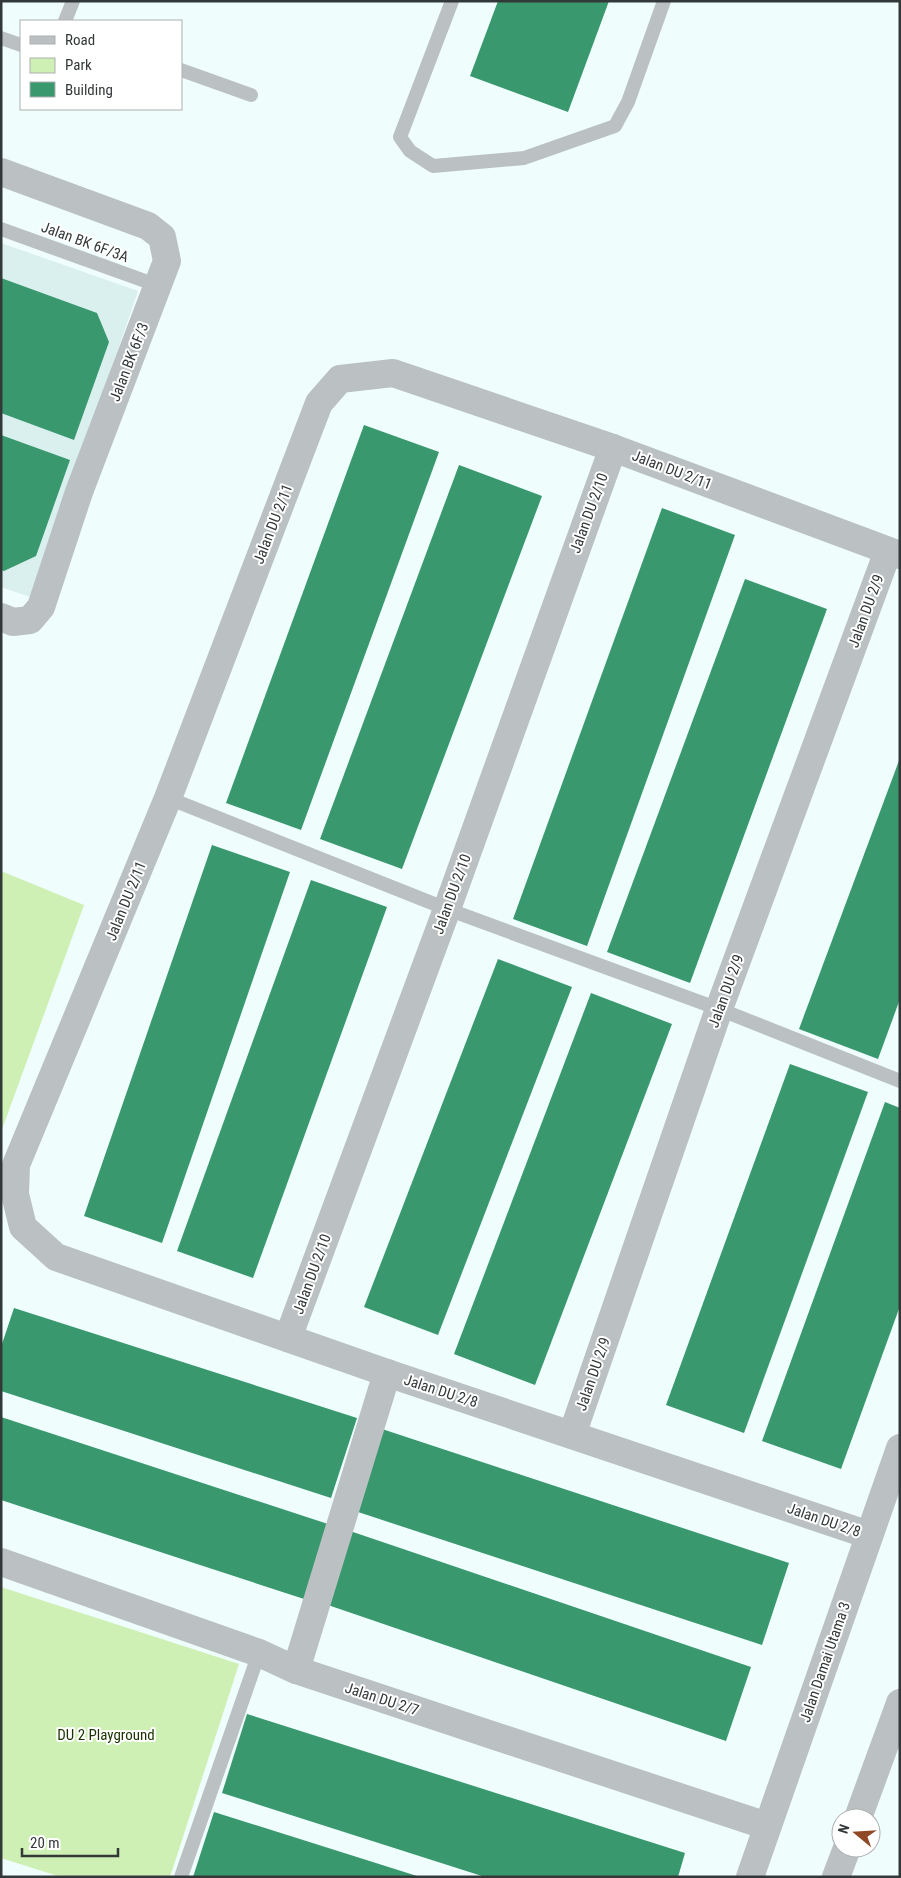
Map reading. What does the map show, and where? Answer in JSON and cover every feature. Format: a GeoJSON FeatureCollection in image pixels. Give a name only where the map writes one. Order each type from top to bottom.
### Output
{"type":"FeatureCollection","features":[{"type":"Feature","properties":{"kind":"street","name":"Jalan BK 6F/3"},"geometry":{"type":"LineString","coordinates":[[1,172],[148,226],[162,237],[167,261],[79,492],[41,607],[30,620],[13,622],[1,617]]}},
{"type":"Feature","properties":{"kind":"street","name":"Jalan DU 2/11"},"geometry":{"type":"LineString","coordinates":[[23,1227],[15,1194],[16,1165],[168,798],[319,403],[340,378],[393,373],[613,448],[894,553]]}},
{"type":"Feature","properties":{"kind":"street","name":"Jalan DU 2/10"},"geometry":{"type":"LineString","coordinates":[[288,1338],[447,909],[613,448]]}},
{"type":"Feature","properties":{"kind":"street","name":"Jalan DU 2/9"},"geometry":{"type":"LineString","coordinates":[[572,1435],[719,1009],[894,553]]}},
{"type":"Feature","properties":{"kind":"street","name":"Jalan DU 2/8"},"geometry":{"type":"LineString","coordinates":[[23,1227],[56,1257],[387,1373],[869,1535]]}},
{"type":"Feature","properties":{"kind":"street"},"geometry":{"type":"LineString","coordinates":[[296,1670],[387,1373]]}},
{"type":"Feature","properties":{"kind":"street","name":"Jalan Damai Utama 3"},"geometry":{"type":"LineString","coordinates":[[750,1877],[900,1448]]}},
{"type":"Feature","properties":{"kind":"street","name":"Jalan DU 2/7"},"geometry":{"type":"LineString","coordinates":[[1,1562],[259,1653],[296,1670],[767,1826]]}},
{"type":"Feature","properties":{"kind":"street"},"geometry":{"type":"LineString","coordinates":[[862,1808],[900,1703]]}},
{"type":"Feature","properties":{"kind":"street"},"geometry":{"type":"LineString","coordinates":[[836,1877],[843,1858]]}},
{"type":"Feature","properties":{"kind":"lane"},"geometry":{"type":"LineString","coordinates":[[65,20],[72,1]]}},
{"type":"Feature","properties":{"kind":"lane"},"geometry":{"type":"LineString","coordinates":[[452,1],[400,137],[410,151],[433,166],[524,158],[615,126],[628,102],[664,1]]}},
{"type":"Feature","properties":{"kind":"lane"},"geometry":{"type":"LineString","coordinates":[[1,38],[20,45]]}},
{"type":"Feature","properties":{"kind":"lane"},"geometry":{"type":"LineString","coordinates":[[182,70],[251,95]]}},
{"type":"Feature","properties":{"kind":"lane","name":"Jalan BK 6F/3A"},"geometry":{"type":"LineString","coordinates":[[1,230],[158,286]]}},
{"type":"Feature","properties":{"kind":"lane"},"geometry":{"type":"LineString","coordinates":[[168,798],[447,909],[719,1009],[900,1081]]}},
{"type":"Feature","properties":{"kind":"lane"},"geometry":{"type":"LineString","coordinates":[[180,1877],[259,1653]]}},
{"type":"Feature","properties":{"kind":"shaded area"},"geometry":{"type":"Polygon","coordinates":[[[1,243],[138,291],[33,598],[1,587],[1,243]]]}},
{"type":"Feature","properties":{"kind":"green space"},"geometry":{"type":"Polygon","coordinates":[[[1,871],[84,905],[1,1132],[1,871]]]}},
{"type":"Feature","properties":{"kind":"green space","name":"DU 2 Playground"},"geometry":{"type":"Polygon","coordinates":[[[1,1587],[239,1664],[170,1877],[61,1877],[1,1858],[1,1587]]]}},
{"type":"Feature","properties":{"kind":"building"},"geometry":{"type":"Polygon","coordinates":[[[498,1],[609,1],[568,112],[470,76],[498,1]]]}},
{"type":"Feature","properties":{"kind":"building"},"geometry":{"type":"Polygon","coordinates":[[[1,278],[97,313],[109,342],[74,440],[1,413],[1,278]]]}},
{"type":"Feature","properties":{"kind":"building"},"geometry":{"type":"Polygon","coordinates":[[[364,425],[439,452],[301,830],[226,803],[364,425]]]}},
{"type":"Feature","properties":{"kind":"building"},"geometry":{"type":"Polygon","coordinates":[[[1,435],[70,460],[36,556],[4,571],[1,570],[1,435]]]}},
{"type":"Feature","properties":{"kind":"building"},"geometry":{"type":"Polygon","coordinates":[[[459,465],[542,496],[402,869],[320,839],[459,465]]]}},
{"type":"Feature","properties":{"kind":"building"},"geometry":{"type":"Polygon","coordinates":[[[662,508],[735,535],[587,946],[513,919],[662,508]]]}},
{"type":"Feature","properties":{"kind":"building"},"geometry":{"type":"Polygon","coordinates":[[[745,579],[827,609],[690,983],[607,952],[745,579]]]}},
{"type":"Feature","properties":{"kind":"building"},"geometry":{"type":"Polygon","coordinates":[[[900,758],[900,999],[878,1059],[799,1029],[900,758]]]}},
{"type":"Feature","properties":{"kind":"building"},"geometry":{"type":"Polygon","coordinates":[[[212,845],[290,872],[162,1243],[84,1216],[212,845]]]}},
{"type":"Feature","properties":{"kind":"building"},"geometry":{"type":"Polygon","coordinates":[[[311,880],[387,907],[253,1278],[177,1251],[311,880]]]}},
{"type":"Feature","properties":{"kind":"building"},"geometry":{"type":"Polygon","coordinates":[[[498,959],[572,987],[438,1335],[364,1307],[498,959]]]}},
{"type":"Feature","properties":{"kind":"building"},"geometry":{"type":"Polygon","coordinates":[[[591,993],[672,1024],[535,1385],[454,1354],[591,993]]]}},
{"type":"Feature","properties":{"kind":"building"},"geometry":{"type":"Polygon","coordinates":[[[790,1064],[868,1092],[744,1433],[666,1405],[790,1064]]]}},
{"type":"Feature","properties":{"kind":"building"},"geometry":{"type":"Polygon","coordinates":[[[885,1102],[900,1108],[900,1306],[841,1469],[762,1441],[885,1102]]]}},
{"type":"Feature","properties":{"kind":"building"},"geometry":{"type":"Polygon","coordinates":[[[14,1308],[357,1418],[331,1498],[1,1391],[1,1347],[14,1308]]]}},
{"type":"Feature","properties":{"kind":"building"},"geometry":{"type":"Polygon","coordinates":[[[1,1417],[328,1524],[304,1599],[1,1500],[1,1417]]]}},
{"type":"Feature","properties":{"kind":"building"},"geometry":{"type":"Polygon","coordinates":[[[382,1429],[789,1563],[762,1645],[355,1511],[382,1429]]]}},
{"type":"Feature","properties":{"kind":"building"},"geometry":{"type":"Polygon","coordinates":[[[350,1531],[751,1667],[726,1741],[325,1604],[350,1531]]]}},
{"type":"Feature","properties":{"kind":"building"},"geometry":{"type":"Polygon","coordinates":[[[247,1714],[685,1853],[678,1877],[485,1877],[222,1793],[247,1714]]]}},
{"type":"Feature","properties":{"kind":"building"},"geometry":{"type":"Polygon","coordinates":[[[214,1812],[417,1876],[417,1877],[193,1877],[214,1812]]]}}]}
